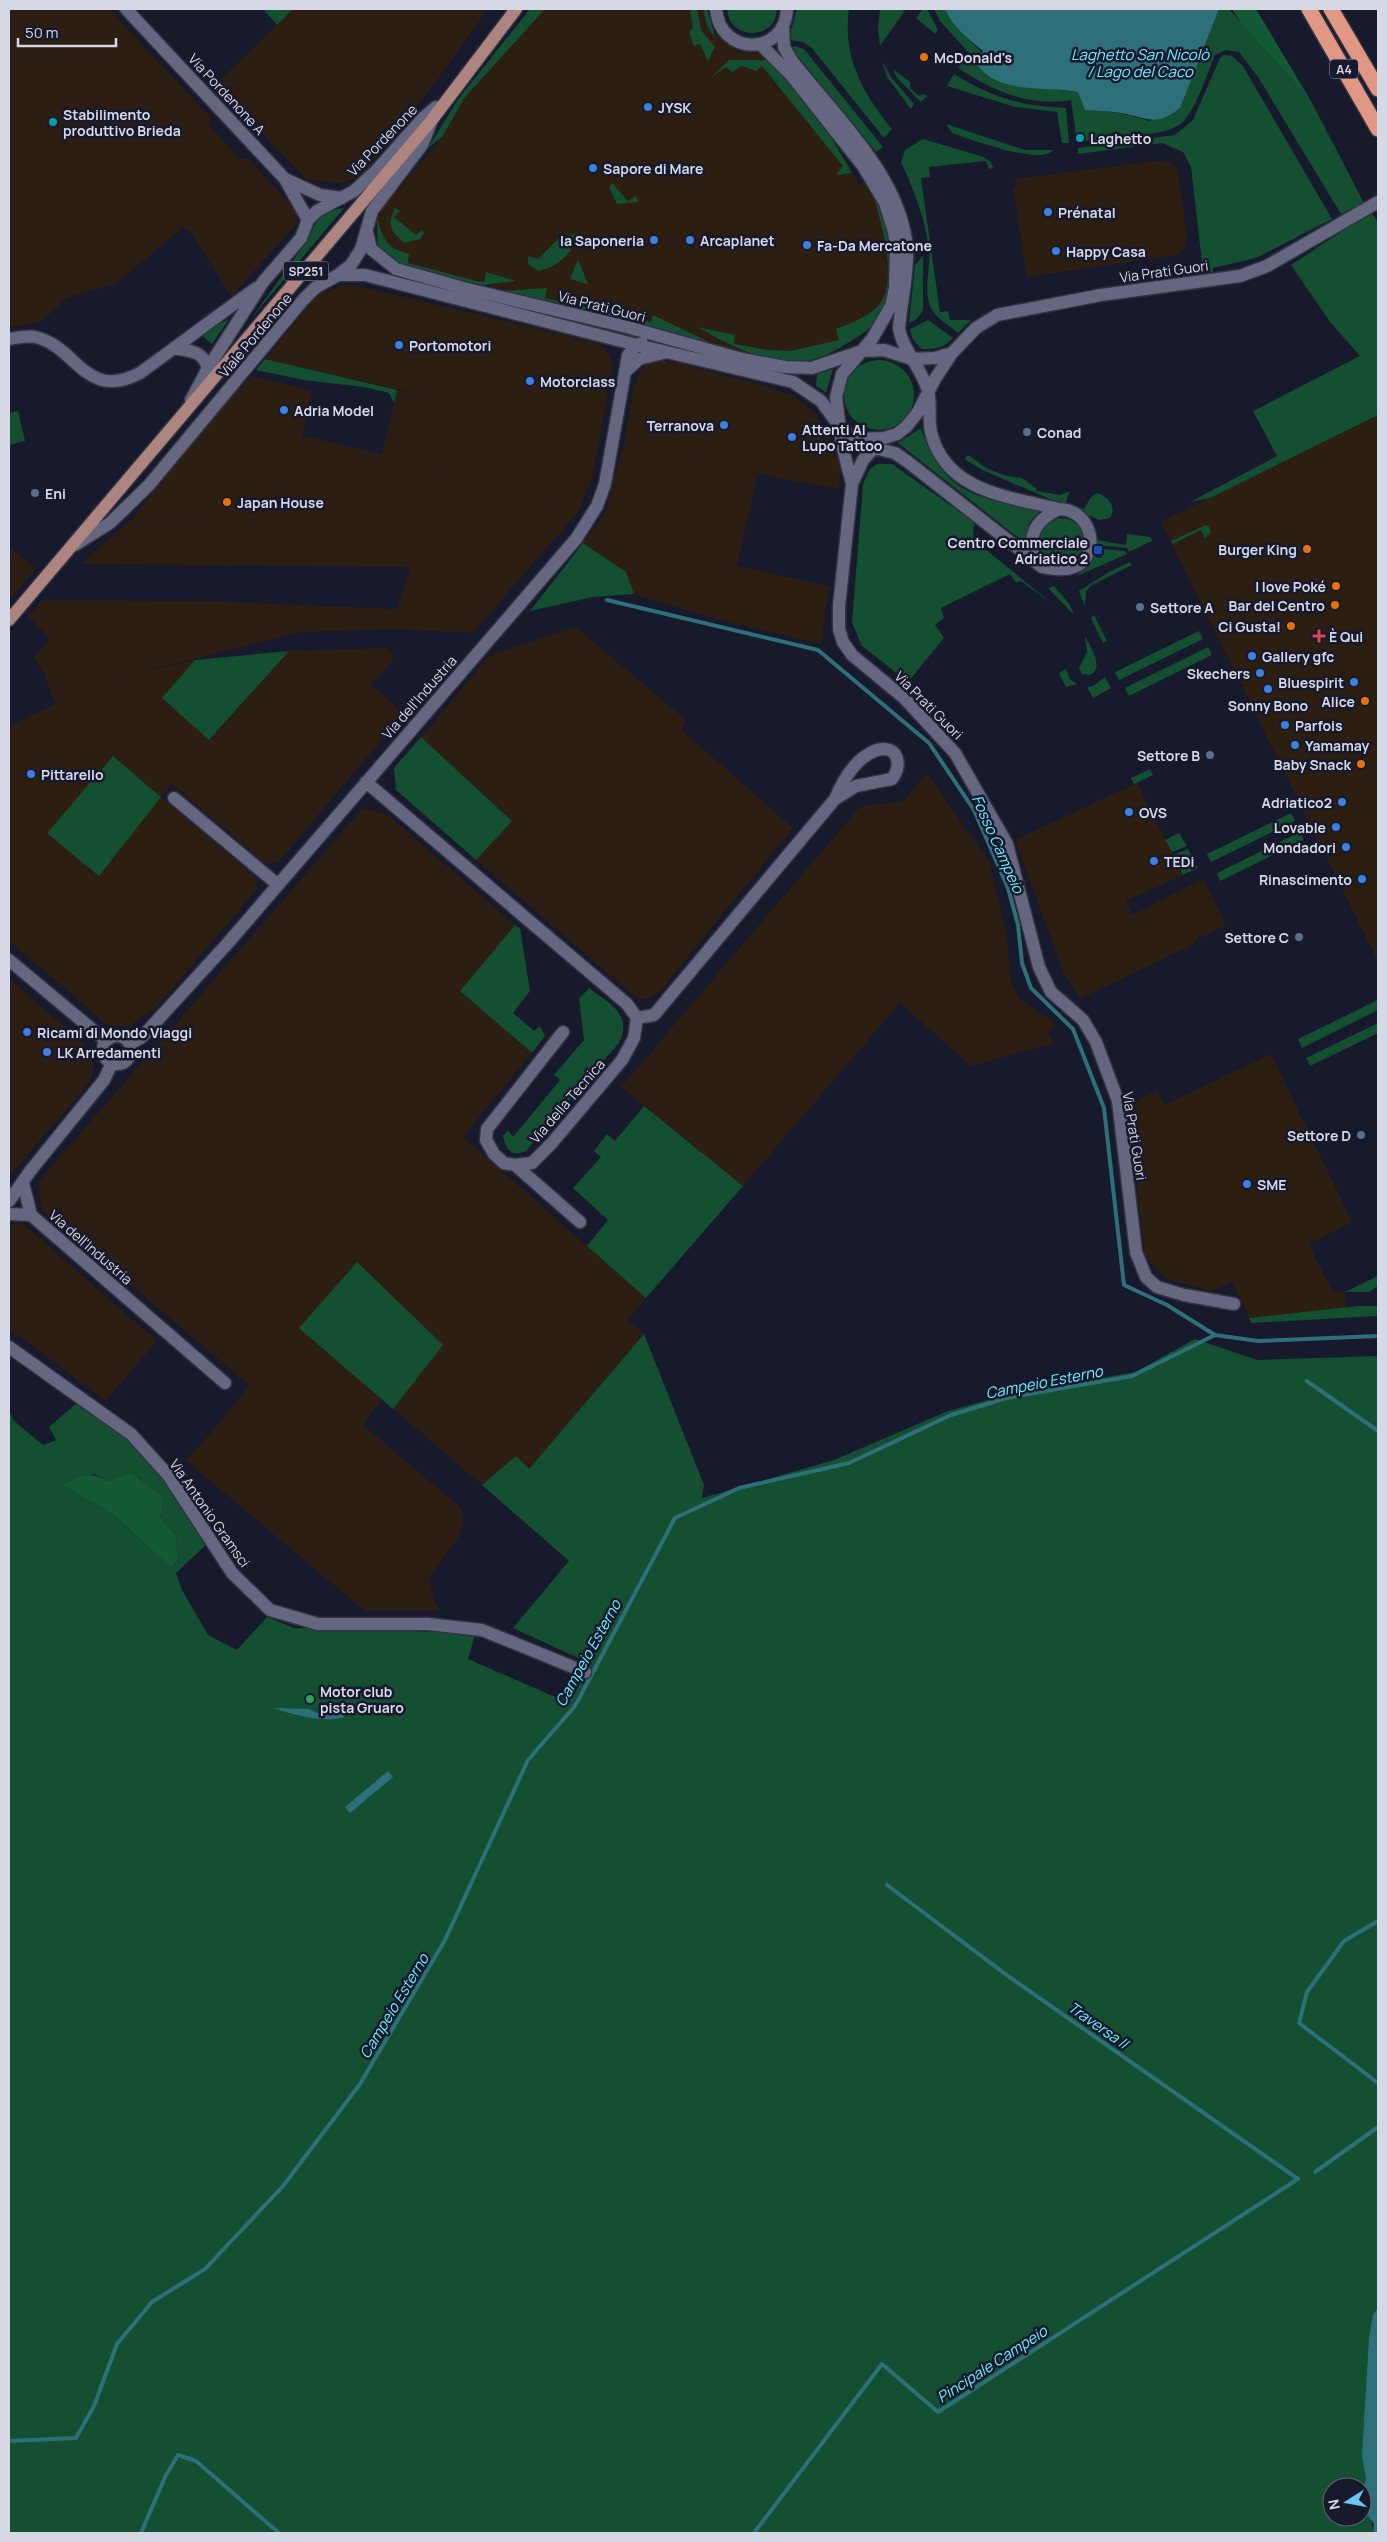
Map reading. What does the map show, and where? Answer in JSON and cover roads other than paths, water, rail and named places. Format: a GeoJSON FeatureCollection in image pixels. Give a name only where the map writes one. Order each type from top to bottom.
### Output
{"type":"FeatureCollection","features":[{"type":"Feature","properties":{"kind":"highway","name":"A4"},"geometry":{"type":"LineString","coordinates":[[1309,9],[1378,129]]}},
{"type":"Feature","properties":{"kind":"highway","name":"A4"},"geometry":{"type":"LineString","coordinates":[[1331,9],[1378,89]]}},
{"type":"Feature","properties":{"kind":"main road","name":"Viale Pordenone"},"geometry":{"type":"LineString","coordinates":[[9,620],[431,121],[444,101],[516,9]]}},
{"type":"Feature","properties":{"kind":"street","name":"Via Pordenone A"},"geometry":{"type":"LineString","coordinates":[[126,9],[285,179]]}},
{"type":"Feature","properties":{"kind":"street"},"geometry":{"type":"LineString","coordinates":[[716,9],[719,23],[727,36],[744,44],[760,44],[770,40],[783,26]]}},
{"type":"Feature","properties":{"kind":"street"},"geometry":{"type":"LineString","coordinates":[[787,9],[783,26],[784,47],[792,61],[871,160],[894,199],[902,223],[907,249],[899,329],[901,339],[928,392],[912,421],[896,434],[884,438],[854,439]]}},
{"type":"Feature","properties":{"kind":"street"},"geometry":{"type":"LineString","coordinates":[[760,44],[791,76],[863,166],[885,203],[894,232],[897,267],[891,306],[850,362],[838,386],[836,397],[840,426]]}},
{"type":"Feature","properties":{"kind":"street","name":"Via Pordenone"},"geometry":{"type":"LineString","coordinates":[[180,420],[208,368],[264,282],[301,238],[308,220],[317,211],[354,191],[376,171],[423,118],[444,101]]}},
{"type":"Feature","properties":{"kind":"street","name":"Viale Pordenone"},"geometry":{"type":"LineString","coordinates":[[70,548],[110,523],[149,485],[303,300],[315,288],[338,275],[350,264],[358,254],[372,211],[422,145],[431,121]]}},
{"type":"Feature","properties":{"kind":"street"},"geometry":{"type":"LineString","coordinates":[[285,179],[320,195],[342,198]]}},
{"type":"Feature","properties":{"kind":"street"},"geometry":{"type":"LineString","coordinates":[[285,179],[308,220]]}},
{"type":"Feature","properties":{"kind":"street","name":"Via Prati Guori"},"geometry":{"type":"LineString","coordinates":[[338,275],[365,274],[637,345],[793,382],[821,401],[840,426],[854,439],[874,448],[895,453],[1042,567],[1062,570],[1076,567],[1086,556],[1090,542],[1088,524],[1079,514],[1070,509],[1059,509],[981,490],[957,475],[945,464],[932,436],[928,392],[952,353],[976,328],[997,315],[1101,294],[1240,276],[1258,270],[1378,202]]}},
{"type":"Feature","properties":{"kind":"street","name":"Via Prati Guori"},"geometry":{"type":"LineString","coordinates":[[366,232],[372,249],[396,269],[467,289],[627,327],[742,359],[785,367],[812,368],[856,353]]}},
{"type":"Feature","properties":{"kind":"street","name":"Via Pordenone"},"geometry":{"type":"LineString","coordinates":[[9,340],[36,337],[53,345],[94,377],[113,381],[130,378],[140,373],[264,282]]}},
{"type":"Feature","properties":{"kind":"street"},"geometry":{"type":"LineString","coordinates":[[637,345],[655,343],[721,358],[742,359]]}},
{"type":"Feature","properties":{"kind":"street","name":"Via dell'Industria"},"geometry":{"type":"LineString","coordinates":[[130,1044],[148,1030],[277,884],[576,539],[597,506],[605,484],[628,354],[637,345]]}},
{"type":"Feature","properties":{"kind":"street"},"geometry":{"type":"LineString","coordinates":[[174,348],[199,353],[205,358],[208,368]]}},
{"type":"Feature","properties":{"kind":"street"},"geometry":{"type":"LineString","coordinates":[[856,353],[884,350],[912,359],[935,358],[952,353]]}},
{"type":"Feature","properties":{"kind":"street"},"geometry":{"type":"LineString","coordinates":[[625,372],[639,359],[673,352]]}},
{"type":"Feature","properties":{"kind":"street","name":"Via Prati Guori"},"geometry":{"type":"LineString","coordinates":[[840,426],[852,484],[839,606],[839,628],[843,642],[852,655],[904,698],[955,752],[1007,844],[1039,968],[1051,992],[1082,1020],[1096,1042],[1118,1102],[1135,1243],[1146,1277],[1157,1287],[1184,1295],[1234,1304]]}},
{"type":"Feature","properties":{"kind":"street","name":"Via Prati Guori"},"geometry":{"type":"LineString","coordinates":[[852,484],[863,460],[874,448]]}},
{"type":"Feature","properties":{"kind":"street"},"geometry":{"type":"LineString","coordinates":[[1034,560],[1031,551],[1033,530],[1046,515],[1059,509]]}},
{"type":"Feature","properties":{"kind":"street"},"geometry":{"type":"LineString","coordinates":[[366,782],[627,1004],[637,1018],[654,1015],[834,799],[843,780],[869,754],[883,749],[892,752],[897,758],[899,765],[892,779],[856,786],[834,799]]}},
{"type":"Feature","properties":{"kind":"street"},"geometry":{"type":"LineString","coordinates":[[174,798],[277,884]]}},
{"type":"Feature","properties":{"kind":"street"},"geometry":{"type":"LineString","coordinates":[[9,960],[106,1040]]}},
{"type":"Feature","properties":{"kind":"street","name":"Via della Tecnica"},"geometry":{"type":"LineString","coordinates":[[515,1165],[532,1163],[551,1144],[622,1060],[634,1038],[637,1018]]}},
{"type":"Feature","properties":{"kind":"street"},"geometry":{"type":"LineString","coordinates":[[563,1032],[486,1130],[486,1140],[494,1154],[504,1162],[515,1165],[580,1222]]}},
{"type":"Feature","properties":{"kind":"street"},"geometry":{"type":"LineString","coordinates":[[119,1035],[130,1044],[128,1058],[121,1063],[112,1063],[103,1054],[106,1040],[119,1035]]}},
{"type":"Feature","properties":{"kind":"street"},"geometry":{"type":"LineString","coordinates":[[9,1201],[31,1170],[104,1080],[112,1063]]}},
{"type":"Feature","properties":{"kind":"street"},"geometry":{"type":"LineString","coordinates":[[9,1188],[23,1183]]}},
{"type":"Feature","properties":{"kind":"street","name":"Via dell'Industria"},"geometry":{"type":"LineString","coordinates":[[23,1183],[31,1215],[226,1383]]}},
{"type":"Feature","properties":{"kind":"street"},"geometry":{"type":"LineString","coordinates":[[9,1214],[31,1215]]}},
{"type":"Feature","properties":{"kind":"street","name":"Via Antonio Gramsci"},"geometry":{"type":"LineString","coordinates":[[9,1346],[131,1434],[168,1475],[232,1573],[270,1610],[318,1624],[428,1624],[482,1630],[585,1672]]}},
{"type":"Feature","properties":{"kind":"water","name":"Laghetto San Nicolò / Lago del Caco"},"geometry":{"type":"Polygon","coordinates":[[[945,9],[1219,9],[1180,108],[1164,118],[1152,120],[1116,112],[1085,110],[1078,92],[1024,88],[991,78],[976,64],[983,51],[956,27],[945,9]]]}},
{"type":"Feature","properties":{"kind":"water"},"geometry":{"type":"Polygon","coordinates":[[[273,1708],[309,1709],[317,1713],[345,1710],[344,1717],[319,1719],[273,1708]]]}},
{"type":"Feature","properties":{"kind":"water"},"geometry":{"type":"Polygon","coordinates":[[[388,1771],[393,1777],[350,1813],[345,1807],[388,1771]]]}},
{"type":"Feature","properties":{"kind":"water"},"geometry":{"type":"Polygon","coordinates":[[[1378,2307],[1378,2533],[1373,2533],[1372,2477],[1366,2477],[1362,2456],[1369,2337],[1373,2315],[1378,2307]]]}},
{"type":"Feature","properties":{"kind":"waterway","name":"Fosso Campeio"},"geometry":{"type":"LineString","coordinates":[[607,600],[818,650],[929,743],[974,810],[1008,888],[1018,925],[1022,963],[1031,988],[1073,1029],[1104,1108],[1124,1285],[1167,1305],[1215,1335]]}},
{"type":"Feature","properties":{"kind":"waterway","name":"Campeio Esterno"},"geometry":{"type":"LineString","coordinates":[[9,2441],[76,2438],[94,2406],[117,2344],[152,2302],[205,2269],[283,2186],[360,2084],[445,1940],[528,1760],[575,1706],[675,1518],[739,1488],[849,1463],[951,1415],[1006,1398],[1132,1376],[1215,1335],[1258,1341],[1378,1336]]}},
{"type":"Feature","properties":{"kind":"waterway"},"geometry":{"type":"LineString","coordinates":[[1307,1381],[1378,1431]]}},
{"type":"Feature","properties":{"kind":"waterway","name":"Pincipale Campeio"},"geometry":{"type":"LineString","coordinates":[[754,2533],[882,2364],[938,2412],[1298,2179],[1008,1976],[887,1885]]}},
{"type":"Feature","properties":{"kind":"waterway","name":"Pincipale Campeio"},"geometry":{"type":"LineString","coordinates":[[1378,1921],[1344,1941],[1307,1992],[1299,2023],[1378,2083]]}},
{"type":"Feature","properties":{"kind":"waterway","name":"Pincipale Campeio"},"geometry":{"type":"LineString","coordinates":[[1315,2172],[1378,2127]]}},
{"type":"Feature","properties":{"kind":"waterway","name":"Pincipale Campeio"},"geometry":{"type":"LineString","coordinates":[[141,2533],[166,2475],[178,2455],[196,2461],[279,2533]]}},
{"type":"Feature","properties":{"kind":"place","name":"McDonald's"},"geometry":{"type":"Point","coordinates":[924,57]}},
{"type":"Feature","properties":{"kind":"place","name":"JYSK"},"geometry":{"type":"Point","coordinates":[648,107]}},
{"type":"Feature","properties":{"kind":"place","name":"Stabilimento produttivo Brieda"},"geometry":{"type":"Point","coordinates":[53,122]}},
{"type":"Feature","properties":{"kind":"place","name":"Laghetto"},"geometry":{"type":"Point","coordinates":[1080,138]}},
{"type":"Feature","properties":{"kind":"place","name":"Sapore di Mare"},"geometry":{"type":"Point","coordinates":[593,168]}},
{"type":"Feature","properties":{"kind":"place","name":"Prénatal"},"geometry":{"type":"Point","coordinates":[1048,212]}},
{"type":"Feature","properties":{"kind":"place","name":"la Saponeria"},"geometry":{"type":"Point","coordinates":[654,240]}},
{"type":"Feature","properties":{"kind":"place","name":"Arcaplanet"},"geometry":{"type":"Point","coordinates":[690,240]}},
{"type":"Feature","properties":{"kind":"place","name":"Fa-Da Mercatone"},"geometry":{"type":"Point","coordinates":[807,245]}},
{"type":"Feature","properties":{"kind":"place","name":"Happy Casa"},"geometry":{"type":"Point","coordinates":[1056,251]}},
{"type":"Feature","properties":{"kind":"place","name":"Portomotori"},"geometry":{"type":"Point","coordinates":[399,345]}},
{"type":"Feature","properties":{"kind":"place","name":"Motorclass"},"geometry":{"type":"Point","coordinates":[530,381]}},
{"type":"Feature","properties":{"kind":"place","name":"Adria Model"},"geometry":{"type":"Point","coordinates":[284,410]}},
{"type":"Feature","properties":{"kind":"place","name":"Terranova"},"geometry":{"type":"Point","coordinates":[724,425]}},
{"type":"Feature","properties":{"kind":"place","name":"Conad"},"geometry":{"type":"Point","coordinates":[1027,432]}},
{"type":"Feature","properties":{"kind":"place","name":"Attenti Al Lupo Tattoo"},"geometry":{"type":"Point","coordinates":[792,437]}},
{"type":"Feature","properties":{"kind":"place","name":"Eni"},"geometry":{"type":"Point","coordinates":[35,493]}},
{"type":"Feature","properties":{"kind":"place","name":"Japan House"},"geometry":{"type":"Point","coordinates":[227,502]}},
{"type":"Feature","properties":{"kind":"place","name":"Burger King"},"geometry":{"type":"Point","coordinates":[1307,549]}},
{"type":"Feature","properties":{"kind":"place","name":"Centro Commerciale Adriatico 2"},"geometry":{"type":"Point","coordinates":[1098,550]}},
{"type":"Feature","properties":{"kind":"place","name":"I love Poké"},"geometry":{"type":"Point","coordinates":[1336,586]}},
{"type":"Feature","properties":{"kind":"place","name":"Bar del Centro"},"geometry":{"type":"Point","coordinates":[1335,605]}},
{"type":"Feature","properties":{"kind":"place","name":"Settore A"},"geometry":{"type":"Point","coordinates":[1140,607]}},
{"type":"Feature","properties":{"kind":"place","name":"Ci Gusta!"},"geometry":{"type":"Point","coordinates":[1291,626]}},
{"type":"Feature","properties":{"kind":"place","name":"È Qui"},"geometry":{"type":"Point","coordinates":[1319,636]}},
{"type":"Feature","properties":{"kind":"place","name":"Gallery gfc"},"geometry":{"type":"Point","coordinates":[1252,656]}},
{"type":"Feature","properties":{"kind":"place","name":"Skechers"},"geometry":{"type":"Point","coordinates":[1260,673]}},
{"type":"Feature","properties":{"kind":"place","name":"Bluespirit"},"geometry":{"type":"Point","coordinates":[1354,682]}},
{"type":"Feature","properties":{"kind":"place","name":"Sonny Bono"},"geometry":{"type":"Point","coordinates":[1268,689]}},
{"type":"Feature","properties":{"kind":"place","name":"Alice"},"geometry":{"type":"Point","coordinates":[1365,701]}},
{"type":"Feature","properties":{"kind":"place","name":"Parfois"},"geometry":{"type":"Point","coordinates":[1285,725]}},
{"type":"Feature","properties":{"kind":"place","name":"Yamamay"},"geometry":{"type":"Point","coordinates":[1295,745]}},
{"type":"Feature","properties":{"kind":"place","name":"Settore B"},"geometry":{"type":"Point","coordinates":[1210,755]}},
{"type":"Feature","properties":{"kind":"place","name":"Baby Snack"},"geometry":{"type":"Point","coordinates":[1361,764]}},
{"type":"Feature","properties":{"kind":"place","name":"Pittarello"},"geometry":{"type":"Point","coordinates":[31,774]}},
{"type":"Feature","properties":{"kind":"place","name":"Adriatico2"},"geometry":{"type":"Point","coordinates":[1342,802]}},
{"type":"Feature","properties":{"kind":"place","name":"OVS"},"geometry":{"type":"Point","coordinates":[1129,812]}},
{"type":"Feature","properties":{"kind":"place","name":"Lovable"},"geometry":{"type":"Point","coordinates":[1336,827]}},
{"type":"Feature","properties":{"kind":"place","name":"Mondadori"},"geometry":{"type":"Point","coordinates":[1346,847]}},
{"type":"Feature","properties":{"kind":"place","name":"TEDi"},"geometry":{"type":"Point","coordinates":[1154,861]}},
{"type":"Feature","properties":{"kind":"place","name":"Rinascimento"},"geometry":{"type":"Point","coordinates":[1362,879]}},
{"type":"Feature","properties":{"kind":"place","name":"Settore C"},"geometry":{"type":"Point","coordinates":[1299,937]}},
{"type":"Feature","properties":{"kind":"place","name":"Ricami di Mondo Viaggi"},"geometry":{"type":"Point","coordinates":[27,1032]}},
{"type":"Feature","properties":{"kind":"place","name":"LK Arredamenti"},"geometry":{"type":"Point","coordinates":[47,1052]}},
{"type":"Feature","properties":{"kind":"place","name":"Settore D"},"geometry":{"type":"Point","coordinates":[1361,1135]}},
{"type":"Feature","properties":{"kind":"place","name":"SME"},"geometry":{"type":"Point","coordinates":[1247,1184]}},
{"type":"Feature","properties":{"kind":"place","name":"Motor club pista Gruaro"},"geometry":{"type":"Point","coordinates":[310,1699]}},
{"type":"Feature","properties":{"kind":"water label","name":"Traversa II"},"geometry":{"type":"Point","coordinates":[1098,2025]}}]}
